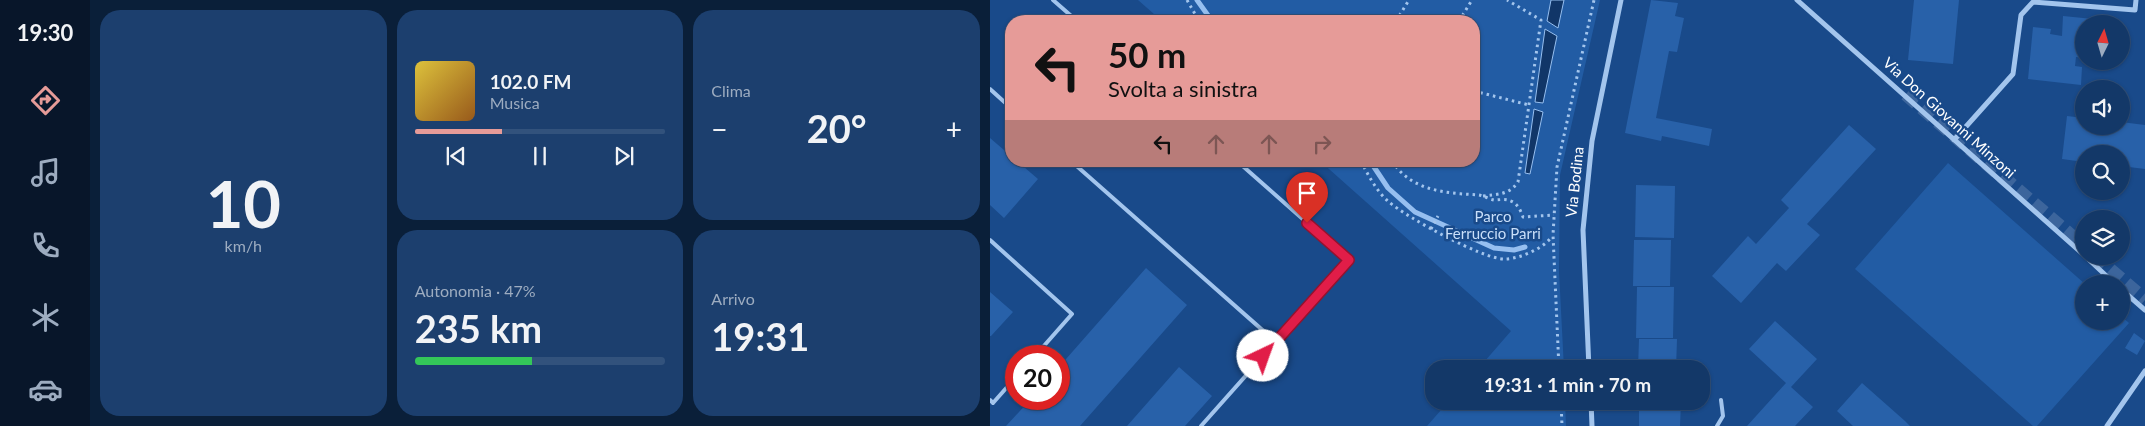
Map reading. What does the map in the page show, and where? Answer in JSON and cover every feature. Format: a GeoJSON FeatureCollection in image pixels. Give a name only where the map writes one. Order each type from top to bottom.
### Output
{"type":"FeatureCollection","features":[{"type":"Feature","properties":{"kind":"street","name":"Via Bodina"},"geometry":{"type":"LineString","coordinates":[[1589,360],[1583,230],[1592,142],[1621,0]]}},
{"type":"Feature","properties":{"kind":"street","name":"Via Don Giovanni Minzoni"},"geometry":{"type":"LineString","coordinates":[[1797,0],[2075,248]]}},
{"type":"Feature","properties":{"kind":"street"},"geometry":{"type":"LineString","coordinates":[[1954,140],[2013,74],[2021,15],[2033,2],[2135,10],[2136,0]]}},
{"type":"Feature","properties":{"kind":"street","name":"Via Don Giovanni Minzoni"},"geometry":{"type":"LineString","coordinates":[[2094,265],[2105,275]]}},
{"type":"Feature","properties":{"kind":"street"},"geometry":{"type":"LineString","coordinates":[[2130,297],[2145,310]]}},
{"type":"Feature","properties":{"kind":"street"},"geometry":{"type":"LineString","coordinates":[[2107,426],[2145,371]]}},
{"type":"Feature","properties":{"kind":"street"},"geometry":{"type":"LineString","coordinates":[[1591,410],[1592,426]]}},
{"type":"Feature","properties":{"kind":"lane"},"geometry":{"type":"LineString","coordinates":[[1053,0],[1071,15]]}},
{"type":"Feature","properties":{"kind":"lane"},"geometry":{"type":"LineString","coordinates":[[990,89],[1005,103]]}},
{"type":"Feature","properties":{"kind":"lane"},"geometry":{"type":"LineString","coordinates":[[1078,167],[1276,342]]}},
{"type":"Feature","properties":{"kind":"lane"},"geometry":{"type":"LineString","coordinates":[[1201,426],[1349,260],[1244,167]]}},
{"type":"Feature","properties":{"kind":"lane"},"geometry":{"type":"LineString","coordinates":[[990,240],[1072,314],[1045,345]]}},
{"type":"Feature","properties":{"kind":"lane"},"geometry":{"type":"LineString","coordinates":[[990,400],[994,403],[1005,390]]}},
{"type":"Feature","properties":{"kind":"lane"},"geometry":{"type":"LineString","coordinates":[[1717,426],[1722,416],[1720,400]]}},
{"type":"Feature","properties":{"kind":"path"},"geometry":{"type":"LineString","coordinates":[[1187,0],[1196,15]]}},
{"type":"Feature","properties":{"kind":"path"},"geometry":{"type":"LineString","coordinates":[[1400,15],[1409,0]]}},
{"type":"Feature","properties":{"kind":"path"},"geometry":{"type":"LineString","coordinates":[[1463,15],[1472,0]]}},
{"type":"Feature","properties":{"kind":"path"},"geometry":{"type":"LineString","coordinates":[[1398,167],[1408,178],[1428,189],[1444,193],[1482,196],[1513,190],[1518,182],[1541,20],[1507,0]]}},
{"type":"Feature","properties":{"kind":"path"},"geometry":{"type":"LineString","coordinates":[[1559,360],[1553,234],[1557,167],[1594,0]]}},
{"type":"Feature","properties":{"kind":"path"},"geometry":{"type":"LineString","coordinates":[[1480,93],[1529,105]]}},
{"type":"Feature","properties":{"kind":"path"},"geometry":{"type":"LineString","coordinates":[[1365,167],[1390,204],[1431,229],[1493,258],[1505,259],[1528,253],[1550,239],[1553,234]]}},
{"type":"Feature","properties":{"kind":"path"},"geometry":{"type":"LineString","coordinates":[[1482,196],[1492,200],[1503,198],[1512,202],[1520,209],[1523,217],[1554,215]]}},
{"type":"Feature","properties":{"kind":"path"},"geometry":{"type":"LineString","coordinates":[[1431,229],[1438,216]]}},
{"type":"Feature","properties":{"kind":"path"},"geometry":{"type":"LineString","coordinates":[[1561,410],[1562,426]]}},
{"type":"Feature","properties":{"kind":"green space","name":"Parco Ferruccio Parri"},"geometry":{"type":"Polygon","coordinates":[[[1138,0],[1600,0],[1560,175],[1559,271],[1564,360],[1486,360],[1511,331],[1327,167],[1480,167],[1480,15],[1155,15],[1138,0]]]}},
{"type":"Feature","properties":{"kind":"green space"},"geometry":{"type":"Polygon","coordinates":[[[1948,163],[2075,275],[2075,330],[2123,330],[2037,426],[2033,426],[1855,269],[1948,163]]]}},
{"type":"Feature","properties":{"kind":"green space"},"geometry":{"type":"Polygon","coordinates":[[[1441,410],[1565,410],[1566,426],[1427,426],[1441,410]]]}},
{"type":"Feature","properties":{"kind":"shaded area"},"geometry":{"type":"Polygon","coordinates":[[[1551,0],[1564,0],[1558,28],[1547,21],[1551,0]]]}},
{"type":"Feature","properties":{"kind":"shaded area"},"geometry":{"type":"Polygon","coordinates":[[[1545,29],[1557,36],[1543,103],[1535,102],[1545,29]]]}},
{"type":"Feature","properties":{"kind":"shaded area"},"geometry":{"type":"Polygon","coordinates":[[[1534,109],[1543,112],[1530,174],[1525,173],[1534,109]]]}},
{"type":"Feature","properties":{"kind":"building"},"geometry":{"type":"Polygon","coordinates":[[[1651,0],[1678,3],[1675,16],[1684,18],[1677,52],[1669,51],[1656,118],[1712,129],[1709,146],[1662,136],[1661,141],[1625,133],[1651,0]]]}},
{"type":"Feature","properties":{"kind":"building"},"geometry":{"type":"Polygon","coordinates":[[[1914,0],[1959,0],[1953,64],[1908,60],[1914,0]]]}},
{"type":"Feature","properties":{"kind":"building"},"geometry":{"type":"Polygon","coordinates":[[[2063,16],[2075,17],[2075,70],[2082,70],[2081,80],[2075,80],[2075,84],[2028,79],[2033,27],[2051,29],[2050,34],[2062,36],[2063,16]]]}},
{"type":"Feature","properties":{"kind":"building"},"geometry":{"type":"Polygon","coordinates":[[[2067,116],[2075,117],[2075,135],[2130,135],[2130,123],[2145,125],[2145,169],[2130,167],[2130,145],[2075,145],[2075,161],[2062,159],[2067,116]]]}},
{"type":"Feature","properties":{"kind":"building"},"geometry":{"type":"Polygon","coordinates":[[[1849,125],[1876,149],[1807,224],[1820,235],[1786,271],[1777,263],[1741,303],[1712,276],[1748,236],[1756,244],[1789,208],[1781,200],[1849,125]]]}},
{"type":"Feature","properties":{"kind":"building"},"geometry":{"type":"Polygon","coordinates":[[[990,138],[1005,151],[1005,167],[1024,167],[1038,179],[1004,218],[990,205],[990,138]]]}},
{"type":"Feature","properties":{"kind":"building"},"geometry":{"type":"Polygon","coordinates":[[[1636,185],[1675,186],[1674,238],[1635,237],[1636,185]]]}},
{"type":"Feature","properties":{"kind":"building"},"geometry":{"type":"Polygon","coordinates":[[[1634,240],[1671,240],[1670,286],[1633,286],[1634,240]]]}},
{"type":"Feature","properties":{"kind":"building"},"geometry":{"type":"Polygon","coordinates":[[[1146,268],[1187,305],[1080,426],[1006,426],[1021,410],[1070,410],[1070,354],[1146,268]]]}},
{"type":"Feature","properties":{"kind":"building"},"geometry":{"type":"Polygon","coordinates":[[[1637,287],[1674,287],[1673,338],[1636,338],[1637,287]]]}},
{"type":"Feature","properties":{"kind":"building"},"geometry":{"type":"Polygon","coordinates":[[[990,292],[1013,312],[991,336],[990,336],[990,292]]]}},
{"type":"Feature","properties":{"kind":"building"},"geometry":{"type":"Polygon","coordinates":[[[1775,321],[1817,359],[1791,387],[1813,407],[1795,426],[1747,426],[1786,383],[1749,349],[1775,321]]]}},
{"type":"Feature","properties":{"kind":"building"},"geometry":{"type":"Polygon","coordinates":[[[2134,333],[2145,341],[2137,355],[2125,348],[2134,333]]]}},
{"type":"Feature","properties":{"kind":"building"},"geometry":{"type":"Polygon","coordinates":[[[1639,339],[1677,339],[1676,360],[1638,360],[1639,339]]]}},
{"type":"Feature","properties":{"kind":"building"},"geometry":{"type":"Polygon","coordinates":[[[1179,367],[1212,396],[1185,426],[1127,426],[1179,367]]]}},
{"type":"Feature","properties":{"kind":"building"},"geometry":{"type":"Polygon","coordinates":[[[1862,383],[1910,426],[1853,426],[1837,411],[1862,383]]]}},
{"type":"Feature","properties":{"kind":"building"},"geometry":{"type":"Polygon","coordinates":[[[1639,410],[1681,410],[1680,426],[1639,426],[1639,410]]]}},
{"type":"Feature","properties":{"kind":"waterway"},"geometry":{"type":"LineString","coordinates":[[1197,0],[1208,15]]}},
{"type":"Feature","properties":{"kind":"waterway"},"geometry":{"type":"LineString","coordinates":[[1374,167],[1388,188],[1415,212],[1494,248],[1514,250],[1525,247]]}},
{"type":"Feature","properties":{"kind":"tunnel"},"geometry":{"type":"LineString","coordinates":[[1906,94],[2075,239]]}},
{"type":"Feature","properties":{"kind":"tunnel"},"geometry":{"type":"LineString","coordinates":[[2104,265],[2145,300]]}},
{"type":"Feature","properties":{"kind":"route"},"geometry":{"type":"LineString","coordinates":[[1263,356],[1349,260],[1307,223]]}}]}
